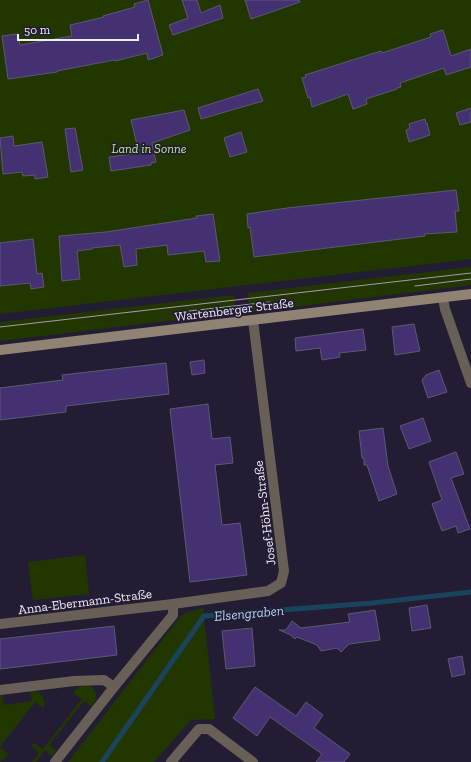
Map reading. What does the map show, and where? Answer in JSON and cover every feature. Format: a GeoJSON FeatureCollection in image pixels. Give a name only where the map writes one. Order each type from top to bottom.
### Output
{"type":"FeatureCollection","features":[{"type":"Feature","properties":{"kind":"street","name":"Wartenberger Straße"},"geometry":{"type":"LineString","coordinates":[[0,350],[471,294]]}},
{"type":"Feature","properties":{"kind":"street"},"geometry":{"type":"LineString","coordinates":[[443,298],[445,309],[471,383]]}},
{"type":"Feature","properties":{"kind":"street","name":"Josef-Höhn-Straße"},"geometry":{"type":"LineString","coordinates":[[173,604],[268,591],[281,583],[284,571],[253,320]]}},
{"type":"Feature","properties":{"kind":"street"},"geometry":{"type":"LineString","coordinates":[[55,762],[173,615],[173,604]]}},
{"type":"Feature","properties":{"kind":"street","name":"Anna-Ebermann-Straße"},"geometry":{"type":"LineString","coordinates":[[0,624],[173,604]]}},
{"type":"Feature","properties":{"kind":"street"},"geometry":{"type":"LineString","coordinates":[[0,690],[74,681],[104,680],[114,687]]}},
{"type":"Feature","properties":{"kind":"street"},"geometry":{"type":"LineString","coordinates":[[170,762],[199,729],[210,729],[253,762]]}},
{"type":"Feature","properties":{"kind":"green space","name":"Land in Sonne"},"geometry":{"type":"Polygon","coordinates":[[[0,0],[471,0],[471,259],[0,314],[0,0]]]}},
{"type":"Feature","properties":{"kind":"green space"},"geometry":{"type":"Polygon","coordinates":[[[471,267],[471,285],[254,312],[249,309],[248,293],[471,267]]]}},
{"type":"Feature","properties":{"kind":"green space"},"geometry":{"type":"Polygon","coordinates":[[[234,295],[235,310],[230,315],[210,316],[0,341],[0,322],[234,295]]]}},
{"type":"Feature","properties":{"kind":"green space"},"geometry":{"type":"Polygon","coordinates":[[[85,555],[89,594],[33,600],[28,562],[85,555]]]}},
{"type":"Feature","properties":{"kind":"green space"},"geometry":{"type":"Polygon","coordinates":[[[203,608],[215,719],[191,720],[154,762],[68,762],[181,616],[191,611],[203,608]]]}},
{"type":"Feature","properties":{"kind":"green space"},"geometry":{"type":"Polygon","coordinates":[[[84,685],[92,687],[96,693],[96,699],[92,707],[84,701],[49,745],[56,751],[52,756],[45,750],[36,762],[32,762],[39,753],[31,746],[34,743],[43,749],[82,699],[73,693],[79,687],[84,685]]]}},
{"type":"Feature","properties":{"kind":"green space"},"geometry":{"type":"Polygon","coordinates":[[[34,691],[39,693],[43,697],[45,705],[43,708],[35,702],[0,747],[0,695],[2,694],[4,705],[32,701],[30,692],[34,691]]]}},
{"type":"Feature","properties":{"kind":"green space"},"geometry":{"type":"Polygon","coordinates":[[[0,747],[8,754],[0,762],[0,747]]]}},
{"type":"Feature","properties":{"kind":"building"},"geometry":{"type":"Polygon","coordinates":[[[148,0],[163,55],[148,60],[147,53],[115,61],[57,72],[8,79],[2,36],[18,34],[20,45],[72,36],[70,25],[104,17],[103,16],[135,7],[134,4],[148,0]]]}},
{"type":"Feature","properties":{"kind":"building"},"geometry":{"type":"Polygon","coordinates":[[[182,0],[197,0],[201,13],[220,5],[223,18],[173,35],[169,25],[188,18],[182,0]]]}},
{"type":"Feature","properties":{"kind":"building"},"geometry":{"type":"Polygon","coordinates":[[[245,0],[299,0],[300,2],[251,19],[245,0]]]}},
{"type":"Feature","properties":{"kind":"building"},"geometry":{"type":"Polygon","coordinates":[[[443,30],[451,56],[471,49],[471,67],[446,75],[444,68],[400,83],[401,87],[366,99],[367,104],[353,109],[348,94],[312,107],[310,97],[308,98],[302,78],[306,77],[305,75],[381,51],[382,53],[431,37],[430,34],[443,30]]]}},
{"type":"Feature","properties":{"kind":"building"},"geometry":{"type":"Polygon","coordinates":[[[258,89],[263,101],[201,119],[198,108],[258,89]]]}},
{"type":"Feature","properties":{"kind":"building"},"geometry":{"type":"Polygon","coordinates":[[[471,108],[471,122],[460,125],[456,113],[471,108]]]}},
{"type":"Feature","properties":{"kind":"building"},"geometry":{"type":"Polygon","coordinates":[[[184,110],[190,130],[152,143],[156,162],[151,163],[151,165],[111,171],[109,157],[139,153],[131,120],[184,110]]]}},
{"type":"Feature","properties":{"kind":"building"},"geometry":{"type":"Polygon","coordinates":[[[425,119],[430,135],[409,142],[406,130],[410,129],[409,124],[425,119]]]}},
{"type":"Feature","properties":{"kind":"building"},"geometry":{"type":"Polygon","coordinates":[[[75,128],[83,170],[71,172],[65,129],[75,128]]]}},
{"type":"Feature","properties":{"kind":"building"},"geometry":{"type":"Polygon","coordinates":[[[241,132],[247,152],[230,157],[224,138],[241,132]]]}},
{"type":"Feature","properties":{"kind":"building"},"geometry":{"type":"Polygon","coordinates":[[[13,136],[14,146],[42,142],[48,177],[35,179],[35,175],[23,176],[22,172],[3,174],[0,138],[13,136]]]}},
{"type":"Feature","properties":{"kind":"building"},"geometry":{"type":"Polygon","coordinates":[[[456,190],[459,211],[455,211],[457,232],[424,234],[425,236],[254,257],[250,227],[248,228],[247,214],[287,208],[456,190]]]}},
{"type":"Feature","properties":{"kind":"building"},"geometry":{"type":"Polygon","coordinates":[[[213,214],[220,261],[206,262],[204,251],[168,255],[167,245],[136,249],[137,265],[124,267],[120,245],[92,248],[77,251],[80,279],[62,281],[59,236],[106,232],[197,218],[196,216],[213,214]]]}},
{"type":"Feature","properties":{"kind":"building"},"geometry":{"type":"Polygon","coordinates":[[[33,239],[37,274],[42,273],[44,287],[31,289],[30,283],[0,286],[0,243],[33,239]]]}},
{"type":"Feature","properties":{"kind":"building"},"geometry":{"type":"Polygon","coordinates":[[[414,324],[420,351],[395,355],[392,327],[414,324]]]}},
{"type":"Feature","properties":{"kind":"building"},"geometry":{"type":"Polygon","coordinates":[[[363,329],[366,350],[339,353],[340,357],[322,360],[320,348],[296,351],[295,338],[363,329]]]}},
{"type":"Feature","properties":{"kind":"building"},"geometry":{"type":"Polygon","coordinates":[[[204,360],[205,373],[192,375],[190,362],[204,360]]]}},
{"type":"Feature","properties":{"kind":"building"},"geometry":{"type":"Polygon","coordinates":[[[166,363],[169,394],[66,406],[66,412],[0,420],[0,388],[63,380],[62,375],[166,363]]]}},
{"type":"Feature","properties":{"kind":"building"},"geometry":{"type":"Polygon","coordinates":[[[439,370],[447,392],[428,398],[422,380],[426,375],[439,370]]]}},
{"type":"Feature","properties":{"kind":"building"},"geometry":{"type":"Polygon","coordinates":[[[208,404],[212,439],[230,437],[233,463],[215,465],[222,525],[240,523],[247,575],[190,582],[170,409],[208,404]]]}},
{"type":"Feature","properties":{"kind":"building"},"geometry":{"type":"Polygon","coordinates":[[[423,418],[431,441],[409,449],[400,426],[423,418]]]}},
{"type":"Feature","properties":{"kind":"building"},"geometry":{"type":"Polygon","coordinates":[[[383,428],[388,466],[397,494],[379,501],[367,465],[364,465],[364,458],[362,458],[359,431],[383,428]]]}},
{"type":"Feature","properties":{"kind":"building"},"geometry":{"type":"Polygon","coordinates":[[[456,452],[464,474],[451,478],[470,529],[458,533],[456,526],[442,531],[432,504],[442,500],[429,462],[456,452]]]}},
{"type":"Feature","properties":{"kind":"building"},"geometry":{"type":"Polygon","coordinates":[[[427,605],[431,628],[412,631],[409,608],[427,605]]]}},
{"type":"Feature","properties":{"kind":"building"},"geometry":{"type":"Polygon","coordinates":[[[375,610],[380,640],[349,644],[341,652],[337,648],[321,651],[317,645],[297,637],[295,639],[289,634],[279,630],[286,630],[292,621],[301,628],[350,622],[348,614],[375,610]]]}},
{"type":"Feature","properties":{"kind":"building"},"geometry":{"type":"Polygon","coordinates":[[[114,626],[117,655],[0,669],[0,639],[114,626]]]}},
{"type":"Feature","properties":{"kind":"building"},"geometry":{"type":"Polygon","coordinates":[[[252,628],[255,666],[226,669],[222,631],[252,628]]]}},
{"type":"Feature","properties":{"kind":"building"},"geometry":{"type":"Polygon","coordinates":[[[462,656],[465,674],[452,677],[448,659],[462,656]]]}},
{"type":"Feature","properties":{"kind":"building"},"geometry":{"type":"Polygon","coordinates":[[[255,687],[296,716],[306,702],[323,715],[314,728],[350,754],[344,762],[316,762],[322,754],[270,717],[257,736],[233,718],[255,687]]]}},
{"type":"Feature","properties":{"kind":"waterway","name":"Elsengraben"},"geometry":{"type":"LineString","coordinates":[[102,762],[204,616],[372,603],[471,592]]}},
{"type":"Feature","properties":{"kind":"tram line"},"geometry":{"type":"LineString","coordinates":[[0,327],[471,273]]}},
{"type":"Feature","properties":{"kind":"tram line"},"geometry":{"type":"LineString","coordinates":[[415,286],[471,279]]}},
{"type":"Feature","properties":{"kind":"tram line"},"geometry":{"type":"LineString","coordinates":[[189,311],[270,302]]}}]}
